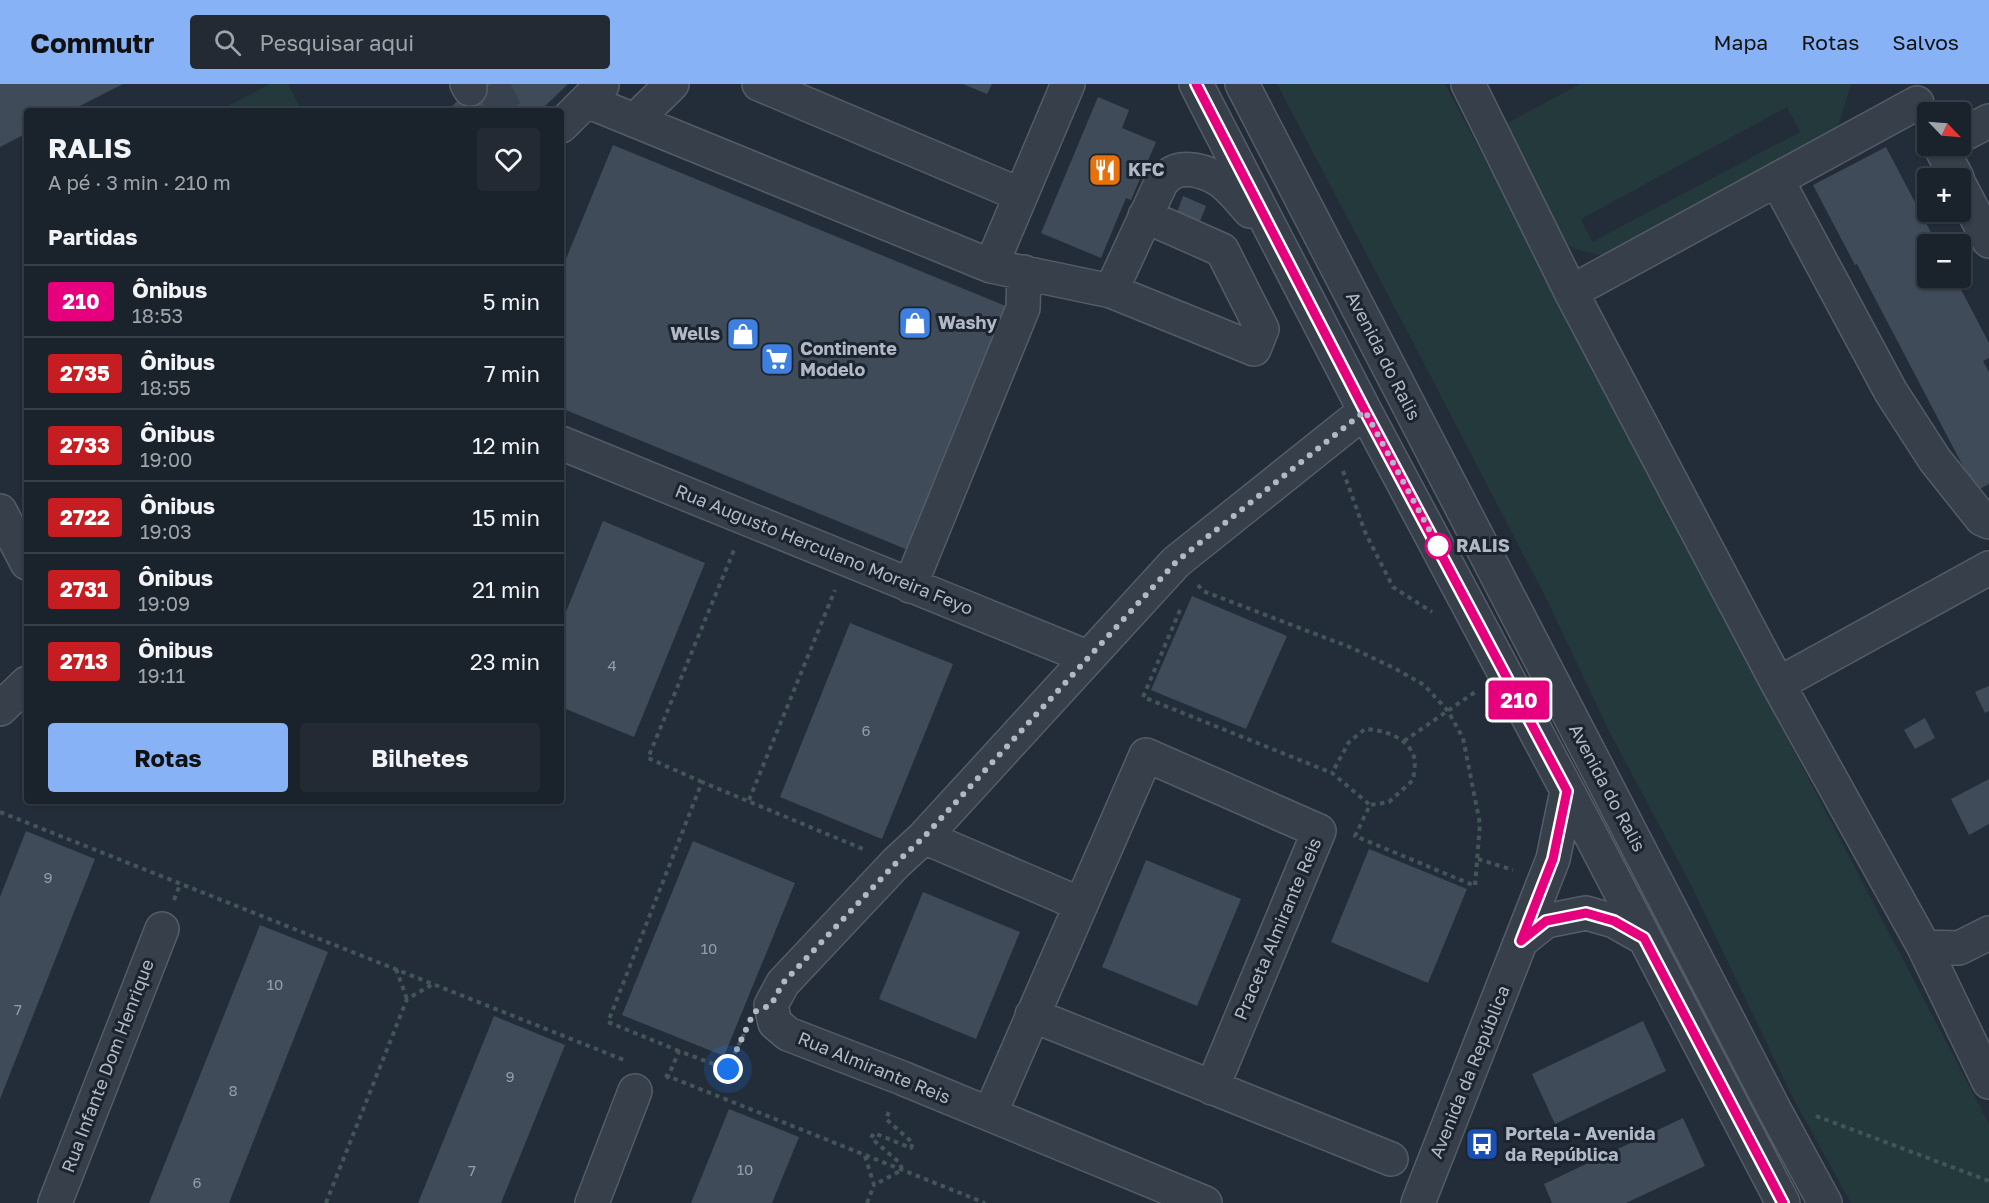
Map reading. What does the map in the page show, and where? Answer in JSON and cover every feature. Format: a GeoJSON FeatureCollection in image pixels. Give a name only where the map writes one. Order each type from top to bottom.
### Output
{"type":"FeatureCollection","features":[{"type":"Feature","properties":{"kind":"street"},"geometry":{"type":"LineString","coordinates":[[636,120],[672,84]]}},
{"type":"Feature","properties":{"kind":"street"},"geometry":{"type":"LineString","coordinates":[[759,84],[819,96],[1020,195]]}},
{"type":"Feature","properties":{"kind":"street"},"geometry":{"type":"LineString","coordinates":[[991,266],[1068,84]]}},
{"type":"Feature","properties":{"kind":"street","name":"Avenida do Ralis"},"geometry":{"type":"LineString","coordinates":[[1196,84],[1365,411],[1783,1203]]}},
{"type":"Feature","properties":{"kind":"street","name":"Avenida do Ralis"},"geometry":{"type":"LineString","coordinates":[[1242,84],[1824,1203]]}},
{"type":"Feature","properties":{"kind":"street"},"geometry":{"type":"LineString","coordinates":[[1468,84],[1571,292],[1778,684],[1924,946],[1989,1082]]}},
{"type":"Feature","properties":{"kind":"street"},"geometry":{"type":"LineString","coordinates":[[564,123],[595,92],[636,120],[991,266],[1111,291],[1254,349],[1263,329],[1222,250],[1145,216]]}},
{"type":"Feature","properties":{"kind":"street"},"geometry":{"type":"LineString","coordinates":[[1971,123],[1989,121]]}},
{"type":"Feature","properties":{"kind":"street"},"geometry":{"type":"LineString","coordinates":[[1571,292],[1777,180],[1917,132]]}},
{"type":"Feature","properties":{"kind":"street"},"geometry":{"type":"LineString","coordinates":[[1111,291],[1161,183],[1170,173],[1183,169],[1210,173],[1226,184],[1278,242]]}},
{"type":"Feature","properties":{"kind":"street"},"geometry":{"type":"LineString","coordinates":[[1777,180],[1891,392],[1935,460],[1982,519],[1989,522]]}},
{"type":"Feature","properties":{"kind":"street"},"geometry":{"type":"LineString","coordinates":[[1971,207],[1989,241]]}},
{"type":"Feature","properties":{"kind":"street"},"geometry":{"type":"LineString","coordinates":[[910,586],[1023,308],[1024,272]]}},
{"type":"Feature","properties":{"kind":"street"},"geometry":{"type":"LineString","coordinates":[[771,1005],[783,983],[896,863],[924,837],[1176,562],[1365,411]]}},
{"type":"Feature","properties":{"kind":"street","name":"Rua Augusto Herculano Moreira Feyo"},"geometry":{"type":"LineString","coordinates":[[564,444],[1087,657]]}},
{"type":"Feature","properties":{"kind":"street"},"geometry":{"type":"LineString","coordinates":[[0,511],[24,557]]}},
{"type":"Feature","properties":{"kind":"street"},"geometry":{"type":"LineString","coordinates":[[1778,684],[1989,568]]}},
{"type":"Feature","properties":{"kind":"street"},"geometry":{"type":"LineString","coordinates":[[0,709],[24,686]]}},
{"type":"Feature","properties":{"kind":"street","name":"Praceta Almirante Reis"},"geometry":{"type":"LineString","coordinates":[[990,1114],[1146,754],[1319,831],[1212,1088]]}},
{"type":"Feature","properties":{"kind":"street","name":"Avenida da República"},"geometry":{"type":"LineString","coordinates":[[1418,1203],[1553,859],[1567,791]]}},
{"type":"Feature","properties":{"kind":"street"},"geometry":{"type":"LineString","coordinates":[[924,837],[1080,904]]}},
{"type":"Feature","properties":{"kind":"street"},"geometry":{"type":"LineString","coordinates":[[1521,941],[1546,921],[1586,913],[1614,921],[1644,938]]}},
{"type":"Feature","properties":{"kind":"street","name":"Rua Infante Dom Henrique"},"geometry":{"type":"LineString","coordinates":[[55,1203],[162,929]]}},
{"type":"Feature","properties":{"kind":"street"},"geometry":{"type":"LineString","coordinates":[[1924,946],[1959,948],[1989,933]]}},
{"type":"Feature","properties":{"kind":"street","name":"Rua Almirante Reis"},"geometry":{"type":"LineString","coordinates":[[771,1005],[775,1023],[788,1034],[1205,1203]]}},
{"type":"Feature","properties":{"kind":"street"},"geometry":{"type":"LineString","coordinates":[[1032,1016],[1391,1159]]}},
{"type":"Feature","properties":{"kind":"street"},"geometry":{"type":"LineString","coordinates":[[592,1203],[646,1082]]}},
{"type":"Feature","properties":{"kind":"path"},"geometry":{"type":"LineString","coordinates":[[1326,442],[1343,471],[1365,532],[1393,587],[1438,616]]}},
{"type":"Feature","properties":{"kind":"path"},"geometry":{"type":"LineString","coordinates":[[1334,478],[1343,471]]}},
{"type":"Feature","properties":{"kind":"path"},"geometry":{"type":"LineString","coordinates":[[746,519],[648,758],[896,863]]}},
{"type":"Feature","properties":{"kind":"path"},"geometry":{"type":"LineString","coordinates":[[749,800],[847,561]]}},
{"type":"Feature","properties":{"kind":"path"},"geometry":{"type":"LineString","coordinates":[[1193,579],[1203,591],[1352,648],[1396,669],[1424,685],[1448,711],[1462,738],[1480,824],[1475,886],[1355,836],[1370,805]]}},
{"type":"Feature","properties":{"kind":"path"},"geometry":{"type":"LineString","coordinates":[[1184,600],[1143,697],[1332,773],[1370,805],[1389,802],[1413,780],[1415,759],[1404,741],[1383,730],[1365,729],[1349,742],[1332,773]]}},
{"type":"Feature","properties":{"kind":"path"},"geometry":{"type":"LineString","coordinates":[[1404,741],[1482,687]]}},
{"type":"Feature","properties":{"kind":"path"},"geometry":{"type":"LineString","coordinates":[[702,782],[608,1022],[728,1069],[754,1012],[771,1005]]}},
{"type":"Feature","properties":{"kind":"path"},"geometry":{"type":"LineString","coordinates":[[0,812],[626,1060]]}},
{"type":"Feature","properties":{"kind":"path"},"geometry":{"type":"LineString","coordinates":[[1478,860],[1517,872],[1519,866]]}},
{"type":"Feature","properties":{"kind":"path"},"geometry":{"type":"LineString","coordinates":[[396,969],[406,999]]}},
{"type":"Feature","properties":{"kind":"path"},"geometry":{"type":"LineString","coordinates":[[326,1203],[406,999],[433,984]]}},
{"type":"Feature","properties":{"kind":"path"},"geometry":{"type":"LineString","coordinates":[[668,1077],[679,1051]]}},
{"type":"Feature","properties":{"kind":"path"},"geometry":{"type":"LineString","coordinates":[[646,1082],[668,1077],[985,1203]]}},
{"type":"Feature","properties":{"kind":"path"},"geometry":{"type":"LineString","coordinates":[[1807,1112],[1989,1181]]}},
{"type":"Feature","properties":{"kind":"path"},"geometry":{"type":"LineString","coordinates":[[886,1119],[913,1143],[911,1148],[874,1133],[871,1138],[900,1163],[902,1170]]}},
{"type":"Feature","properties":{"kind":"path"},"geometry":{"type":"LineString","coordinates":[[865,1155],[874,1185],[867,1203]]}},
{"type":"Feature","properties":{"kind":"path"},"geometry":{"type":"LineString","coordinates":[[874,1185],[902,1170]]}},
{"type":"Feature","properties":{"kind":"green space"},"geometry":{"type":"Polygon","coordinates":[[[270,84],[288,84],[300,108],[225,108],[270,84]]]}},
{"type":"Feature","properties":{"kind":"green space"},"geometry":{"type":"Polygon","coordinates":[[[1277,84],[1445,84],[1989,1124],[1989,1203],[1851,1203],[1793,1098],[1690,883],[1609,731],[1548,602],[1277,84]]]}},
{"type":"Feature","properties":{"kind":"green space"},"geometry":{"type":"Polygon","coordinates":[[[1580,84],[1851,84],[1838,127],[1604,256],[1559,242],[1500,127],[1580,84]],[[1787,107],[1581,219],[1592,242],[1800,132],[1787,107]]]}},
{"type":"Feature","properties":{"kind":"building"},"geometry":{"type":"Polygon","coordinates":[[[0,84],[123,84],[76,108],[24,108],[24,135],[0,147],[0,84]]]}},
{"type":"Feature","properties":{"kind":"building"},"geometry":{"type":"Polygon","coordinates":[[[475,84],[568,84],[543,108],[450,108],[475,84]]]}},
{"type":"Feature","properties":{"kind":"building"},"geometry":{"type":"Polygon","coordinates":[[[963,84],[992,84],[987,94],[963,84]]]}},
{"type":"Feature","properties":{"kind":"building","name":"KFC"},"geometry":{"type":"Polygon","coordinates":[[[1098,97],[1129,110],[1122,128],[1156,142],[1131,200],[1126,198],[1101,258],[1041,233],[1098,97]]]}},
{"type":"Feature","properties":{"kind":"building","name":"Continente Modelo"},"geometry":{"type":"Polygon","coordinates":[[[613,145],[1013,309],[913,552],[564,409],[564,264],[613,145]]]}},
{"type":"Feature","properties":{"kind":"building"},"geometry":{"type":"Polygon","coordinates":[[[1886,147],[1917,206],[1917,222],[1925,222],[1932,234],[1917,234],[1917,288],[1960,288],[1989,343],[1989,358],[1983,361],[1989,372],[1989,484],[1976,491],[1813,185],[1886,147]]]}},
{"type":"Feature","properties":{"kind":"building"},"geometry":{"type":"Polygon","coordinates":[[[1183,196],[1206,206],[1199,224],[1176,215],[1183,196]]]}},
{"type":"Feature","properties":{"kind":"building"},"geometry":{"type":"Polygon","coordinates":[[[603,521],[705,563],[634,737],[564,708],[564,617],[603,521]]]}},
{"type":"Feature","properties":{"kind":"building"},"geometry":{"type":"Polygon","coordinates":[[[1192,596],[1287,636],[1246,729],[1151,690],[1192,596]]]}},
{"type":"Feature","properties":{"kind":"building"},"geometry":{"type":"Polygon","coordinates":[[[850,623],[953,664],[882,839],[780,797],[850,623]]]}},
{"type":"Feature","properties":{"kind":"building"},"geometry":{"type":"Polygon","coordinates":[[[1989,686],[1989,711],[1985,713],[1975,692],[1989,686]]]}},
{"type":"Feature","properties":{"kind":"building"},"geometry":{"type":"Polygon","coordinates":[[[1925,718],[1935,738],[1915,749],[1904,730],[1925,718]]]}},
{"type":"Feature","properties":{"kind":"building"},"geometry":{"type":"Polygon","coordinates":[[[1989,779],[1989,824],[1969,835],[1951,799],[1989,779]]]}},
{"type":"Feature","properties":{"kind":"building"},"geometry":{"type":"Polygon","coordinates":[[[26,831],[95,859],[0,1099],[0,897],[26,831]]]}},
{"type":"Feature","properties":{"kind":"building"},"geometry":{"type":"Polygon","coordinates":[[[693,841],[795,883],[724,1056],[622,1015],[693,841]]]}},
{"type":"Feature","properties":{"kind":"building"},"geometry":{"type":"Polygon","coordinates":[[[1369,849],[1467,889],[1428,983],[1331,942],[1369,849]]]}},
{"type":"Feature","properties":{"kind":"building"},"geometry":{"type":"Polygon","coordinates":[[[1146,860],[1241,899],[1197,1006],[1102,967],[1146,860]]]}},
{"type":"Feature","properties":{"kind":"building"},"geometry":{"type":"Polygon","coordinates":[[[923,892],[1020,932],[976,1039],[879,999],[923,892]]]}},
{"type":"Feature","properties":{"kind":"building"},"geometry":{"type":"Polygon","coordinates":[[[260,925],[328,952],[229,1203],[149,1203],[260,925]]]}},
{"type":"Feature","properties":{"kind":"building"},"geometry":{"type":"Polygon","coordinates":[[[494,1016],[565,1045],[501,1203],[418,1203],[494,1016]]]}},
{"type":"Feature","properties":{"kind":"building"},"geometry":{"type":"Polygon","coordinates":[[[1643,1021],[1666,1071],[1555,1124],[1532,1074],[1643,1021]]]}},
{"type":"Feature","properties":{"kind":"building"},"geometry":{"type":"Polygon","coordinates":[[[729,1109],[799,1137],[772,1203],[691,1203],[729,1109]]]}},
{"type":"Feature","properties":{"kind":"building"},"geometry":{"type":"Polygon","coordinates":[[[1683,1118],[1705,1166],[1626,1203],[1552,1203],[1544,1184],[1683,1118]]]}},
{"type":"Feature","properties":{"kind":"tunnel"},"geometry":{"type":"LineString","coordinates":[[492,84],[504,108]]}},
{"type":"Feature","properties":{"kind":"bus line","name":"210"},"geometry":{"type":"LineString","coordinates":[[1196,84],[1365,411],[1567,791],[1553,859],[1521,941],[1546,921],[1586,913],[1614,921],[1644,938],[1783,1203]]}},
{"type":"Feature","properties":{"kind":"place","name":"KFC"},"geometry":{"type":"Point","coordinates":[1105,170]}},
{"type":"Feature","properties":{"kind":"place","name":"Washy"},"geometry":{"type":"Point","coordinates":[915,323]}},
{"type":"Feature","properties":{"kind":"place","name":"Wells"},"geometry":{"type":"Point","coordinates":[743,334]}},
{"type":"Feature","properties":{"kind":"place","name":"Continente Modelo"},"geometry":{"type":"Point","coordinates":[777,359]}},
{"type":"Feature","properties":{"kind":"place","name":"RALIS"},"geometry":{"type":"Point","coordinates":[1438,546]}},
{"type":"Feature","properties":{"kind":"place","name":"Portela - Avenida da República"},"geometry":{"type":"Point","coordinates":[1482,1144]}},
{"type":"Feature","properties":{"kind":"route"},"geometry":{"type":"LineString","coordinates":[[728,1069],[754,1012],[771,1005],[783,983],[896,863],[924,837],[1176,562],[1365,411],[1438,546]]}}]}
